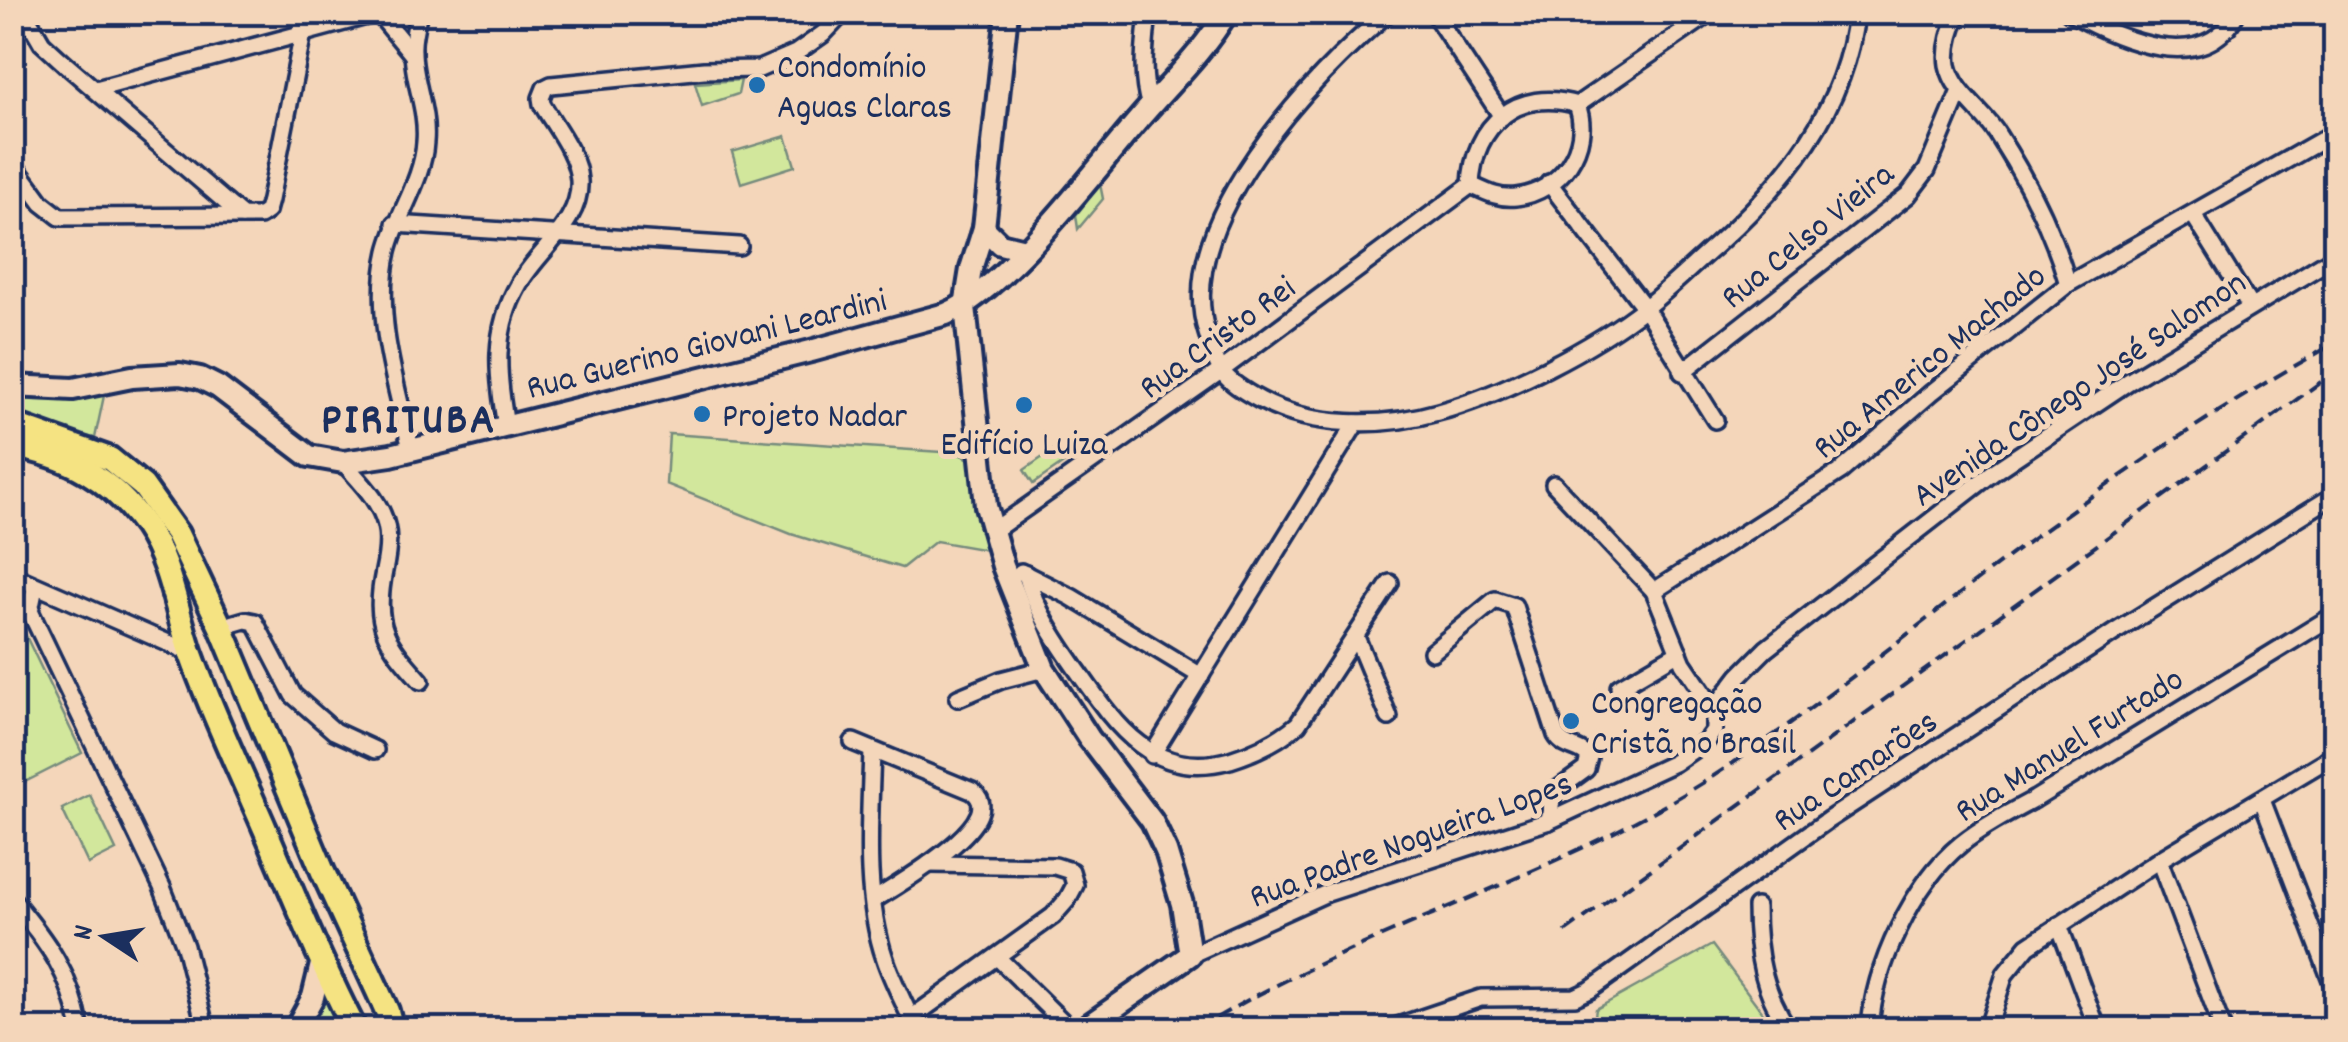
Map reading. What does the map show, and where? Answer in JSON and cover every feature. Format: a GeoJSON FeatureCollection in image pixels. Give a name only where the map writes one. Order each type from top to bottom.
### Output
{"type":"FeatureCollection","features":[{"type":"Feature","properties":{"kind":"main road"},"geometry":{"type":"LineString","coordinates":[[1007,12],[984,228],[965,306],[986,506],[1003,566],[1044,668],[1089,738],[1152,821],[1166,851],[1182,904],[1190,955],[1082,1030]]}},
{"type":"Feature","properties":{"kind":"main road"},"geometry":{"type":"LineString","coordinates":[[965,306],[1025,250],[1174,82],[1227,12]]}},
{"type":"Feature","properties":{"kind":"main road"},"geometry":{"type":"LineString","coordinates":[[984,228],[1000,244],[1025,250]]}},
{"type":"Feature","properties":{"kind":"main road"},"geometry":{"type":"LineString","coordinates":[[984,228],[989,262],[986,287]]}},
{"type":"Feature","properties":{"kind":"main road","name":"Rua Guerino Giovani Leardini"},"geometry":{"type":"LineString","coordinates":[[12,387],[73,389],[159,374],[200,378],[218,387],[308,456],[343,462],[411,449],[811,351],[965,306]]}},
{"type":"Feature","properties":{"kind":"main road"},"geometry":{"type":"LineString","coordinates":[[12,387],[12,412]]}},
{"type":"Feature","properties":{"kind":"main road"},"geometry":{"type":"LineString","coordinates":[[12,424],[92,450],[125,469],[143,486],[177,534],[392,1024]]}},
{"type":"Feature","properties":{"kind":"main road"},"geometry":{"type":"LineString","coordinates":[[12,446],[41,450],[74,462],[97,476],[124,501],[158,548],[191,653],[244,783],[321,964],[355,1030]]}},
{"type":"Feature","properties":{"kind":"main road"},"geometry":{"type":"LineString","coordinates":[[244,783],[254,770],[268,767],[278,776],[297,810]]}},
{"type":"Feature","properties":{"kind":"main road"},"geometry":{"type":"LineString","coordinates":[[257,810],[272,820],[298,871],[314,879],[323,872]]}},
{"type":"Feature","properties":{"kind":"main road"},"geometry":{"type":"LineString","coordinates":[[295,1030],[313,996],[321,964],[334,949],[346,950],[356,958],[377,988]]}},
{"type":"Feature","properties":{"kind":"street"},"geometry":{"type":"LineString","coordinates":[[24,12],[42,42],[242,216]]}},
{"type":"Feature","properties":{"kind":"street"},"geometry":{"type":"LineString","coordinates":[[12,162],[42,203],[60,217],[260,216],[270,200],[303,33],[298,12]]}},
{"type":"Feature","properties":{"kind":"street"},"geometry":{"type":"LineString","coordinates":[[411,449],[392,365],[384,301],[387,257],[425,145],[423,105],[412,54],[419,12]]}},
{"type":"Feature","properties":{"kind":"street"},"geometry":{"type":"LineString","coordinates":[[506,426],[497,374],[497,346],[504,318],[519,283],[573,210],[579,192],[578,174],[542,104],[546,88],[759,68],[796,53],[823,34],[844,12]]}},
{"type":"Feature","properties":{"kind":"street"},"geometry":{"type":"LineString","coordinates":[[997,12],[1002,57]]}},
{"type":"Feature","properties":{"kind":"street"},"geometry":{"type":"LineString","coordinates":[[1148,12],[1143,64],[1144,89],[1150,106]]}},
{"type":"Feature","properties":{"kind":"street"},"geometry":{"type":"LineString","coordinates":[[1389,12],[1322,74],[1239,180],[1214,228],[1202,278],[1202,320],[1219,372],[1243,391],[1272,406],[1308,418],[1356,423],[1437,412],[1564,359],[1644,308],[1739,224],[1779,181],[1816,132],[1842,80],[1853,44],[1856,12]]}},
{"type":"Feature","properties":{"kind":"street"},"geometry":{"type":"LineString","coordinates":[[1434,12],[1502,117]]}},
{"type":"Feature","properties":{"kind":"street"},"geometry":{"type":"LineString","coordinates":[[1577,105],[1712,12]]}},
{"type":"Feature","properties":{"kind":"street"},"geometry":{"type":"LineString","coordinates":[[1959,12],[1952,28],[1948,67],[1960,91],[1997,133],[2048,230],[2068,284]]}},
{"type":"Feature","properties":{"kind":"street"},"geometry":{"type":"LineString","coordinates":[[2070,12],[2105,32],[2170,48],[2194,47],[2214,40],[2231,26],[2237,12]]}},
{"type":"Feature","properties":{"kind":"street"},"geometry":{"type":"LineString","coordinates":[[96,90],[380,13],[412,54]]}},
{"type":"Feature","properties":{"kind":"street","name":"Rua Celso Vieira"},"geometry":{"type":"LineString","coordinates":[[1682,372],[1908,195],[1927,170],[1960,91]]}},
{"type":"Feature","properties":{"kind":"street"},"geometry":{"type":"LineString","coordinates":[[1556,99],[1577,105],[1584,122],[1582,141],[1573,161],[1550,184],[1518,197],[1496,197],[1470,185],[1472,159],[1480,140],[1502,117],[1535,102],[1556,99]]}},
{"type":"Feature","properties":{"kind":"street","name":"Rua Americo Machado"},"geometry":{"type":"LineString","coordinates":[[1654,591],[1841,471],[1944,382],[2068,284],[2336,132]]}},
{"type":"Feature","properties":{"kind":"street"},"geometry":{"type":"LineString","coordinates":[[1550,184],[1644,308],[1715,420]]}},
{"type":"Feature","properties":{"kind":"street","name":"Rua Cristo Rei"},"geometry":{"type":"LineString","coordinates":[[993,530],[1219,372],[1470,185]]}},
{"type":"Feature","properties":{"kind":"street"},"geometry":{"type":"LineString","coordinates":[[2194,214],[2250,306]]}},
{"type":"Feature","properties":{"kind":"street"},"geometry":{"type":"LineString","coordinates":[[396,224],[740,246]]}},
{"type":"Feature","properties":{"kind":"street","name":"Avenida Cônego José Salomon"},"geometry":{"type":"LineString","coordinates":[[1766,650],[1995,471],[2128,382],[2336,256]]}},
{"type":"Feature","properties":{"kind":"street"},"geometry":{"type":"LineString","coordinates":[[1152,755],[1356,423]]}},
{"type":"Feature","properties":{"kind":"street"},"geometry":{"type":"LineString","coordinates":[[343,462],[380,509],[387,528],[388,552],[378,608],[381,628],[392,649],[421,681]]}},
{"type":"Feature","properties":{"kind":"street"},"geometry":{"type":"LineString","coordinates":[[1554,484],[1654,591],[1679,652],[1714,710]]}},
{"type":"Feature","properties":{"kind":"street","name":"Rua Camarões"},"geometry":{"type":"LineString","coordinates":[[1386,1030],[1480,998],[1575,997],[1590,990],[1828,820],[2114,632],[2336,494]]}},
{"type":"Feature","properties":{"kind":"street"},"geometry":{"type":"LineString","coordinates":[[1003,566],[1026,574],[1200,676]]}},
{"type":"Feature","properties":{"kind":"street"},"geometry":{"type":"LineString","coordinates":[[1026,574],[1054,636],[1109,717],[1152,755],[1180,764],[1208,766],[1251,754],[1280,740],[1311,708],[1390,584]]}},
{"type":"Feature","properties":{"kind":"street"},"geometry":{"type":"LineString","coordinates":[[12,575],[191,653]]}},
{"type":"Feature","properties":{"kind":"street"},"geometry":{"type":"LineString","coordinates":[[35,587],[30,611],[162,886],[185,946],[206,1030]]}},
{"type":"Feature","properties":{"kind":"street"},"geometry":{"type":"LineString","coordinates":[[1432,652],[1495,600],[1514,606],[1556,736],[1565,746],[1589,756],[1586,769],[1554,793],[1549,821]]}},
{"type":"Feature","properties":{"kind":"street","name":"Rua Manuel Furtado"},"geometry":{"type":"LineString","coordinates":[[1870,1030],[1891,944],[1912,903],[1958,847],[1991,822],[2035,799],[2336,614]]}},
{"type":"Feature","properties":{"kind":"street"},"geometry":{"type":"LineString","coordinates":[[221,627],[245,620],[254,622],[293,695],[334,730],[375,750]]}},
{"type":"Feature","properties":{"kind":"street"},"geometry":{"type":"LineString","coordinates":[[1356,636],[1389,718]]}},
{"type":"Feature","properties":{"kind":"street","name":"Rua Padre Nogueira Lopes"},"geometry":{"type":"LineString","coordinates":[[1190,955],[1327,893],[1549,821],[1690,752],[1706,741],[1714,730],[1714,710],[1739,676],[1766,650]]}},
{"type":"Feature","properties":{"kind":"street"},"geometry":{"type":"LineString","coordinates":[[1619,687],[1679,652]]}},
{"type":"Feature","properties":{"kind":"street"},"geometry":{"type":"LineString","coordinates":[[958,698],[1044,668]]}},
{"type":"Feature","properties":{"kind":"street"},"geometry":{"type":"LineString","coordinates":[[852,742],[928,771],[980,796],[982,804],[977,823],[929,864],[874,900]]}},
{"type":"Feature","properties":{"kind":"street"},"geometry":{"type":"LineString","coordinates":[[872,751],[874,900],[885,959],[914,1024],[1053,916],[1072,891],[1074,876],[1065,868],[1054,866],[929,864]]}},
{"type":"Feature","properties":{"kind":"street"},"geometry":{"type":"LineString","coordinates":[[1988,1030],[2005,974],[2028,946],[2159,860],[2336,754]]}},
{"type":"Feature","properties":{"kind":"street"},"geometry":{"type":"LineString","coordinates":[[2262,800],[2336,993]]}},
{"type":"Feature","properties":{"kind":"street"},"geometry":{"type":"LineString","coordinates":[[2159,860],[2223,1030]]}},
{"type":"Feature","properties":{"kind":"street"},"geometry":{"type":"LineString","coordinates":[[12,898],[57,956],[71,988],[81,1030]]}},
{"type":"Feature","properties":{"kind":"street"},"geometry":{"type":"LineString","coordinates":[[1756,907],[1761,973],[1790,1030]]}},
{"type":"Feature","properties":{"kind":"street"},"geometry":{"type":"LineString","coordinates":[[2059,925],[2098,1030]]}},
{"type":"Feature","properties":{"kind":"street"},"geometry":{"type":"LineString","coordinates":[[998,958],[1071,1030]]}},
{"type":"Feature","properties":{"kind":"green space"},"geometry":{"type":"Polygon","coordinates":[[[741,80],[738,94],[702,106],[695,83],[741,80]]]}},
{"type":"Feature","properties":{"kind":"green space"},"geometry":{"type":"Polygon","coordinates":[[[786,136],[795,166],[741,183],[732,152],[786,136]]]}},
{"type":"Feature","properties":{"kind":"green space"},"geometry":{"type":"Polygon","coordinates":[[[1100,184],[1103,199],[1078,229],[1076,215],[1100,184]]]}},
{"type":"Feature","properties":{"kind":"green space"},"geometry":{"type":"Polygon","coordinates":[[[105,391],[95,438],[22,424],[19,399],[30,392],[105,391]]]}},
{"type":"Feature","properties":{"kind":"green space"},"geometry":{"type":"Polygon","coordinates":[[[669,434],[957,453],[970,459],[987,550],[936,541],[902,568],[791,534],[666,484],[669,434]]]}},
{"type":"Feature","properties":{"kind":"green space"},"geometry":{"type":"Polygon","coordinates":[[[1056,448],[1065,462],[1033,484],[1024,470],[1056,448]]]}},
{"type":"Feature","properties":{"kind":"green space"},"geometry":{"type":"Polygon","coordinates":[[[13,609],[82,753],[12,788],[13,609]]]}},
{"type":"Feature","properties":{"kind":"green space"},"geometry":{"type":"Polygon","coordinates":[[[90,795],[116,850],[88,864],[62,809],[90,795]]]}},
{"type":"Feature","properties":{"kind":"green space"},"geometry":{"type":"Polygon","coordinates":[[[1712,945],[1775,1029],[1593,1029],[1596,1009],[1712,945]]]}},
{"type":"Feature","properties":{"kind":"green space"},"geometry":{"type":"Polygon","coordinates":[[[321,984],[351,1029],[301,1030],[321,984]]]}},
{"type":"Feature","properties":{"kind":"railway"},"geometry":{"type":"LineString","coordinates":[[1196,1030],[1321,964],[1580,849],[1704,782],[1818,703],[2001,562],[2123,475],[2207,419],[2336,343]]}},
{"type":"Feature","properties":{"kind":"railway"},"geometry":{"type":"LineString","coordinates":[[1565,932],[2336,371]]}},
{"type":"Feature","properties":{"kind":"place","name":"Condomínio Aguas Claras"},"geometry":{"type":"Point","coordinates":[757,85]}},
{"type":"Feature","properties":{"kind":"place","name":"Edifício Luiza"},"geometry":{"type":"Point","coordinates":[1024,405]}},
{"type":"Feature","properties":{"kind":"place","name":"Projeto Nadar"},"geometry":{"type":"Point","coordinates":[702,414]}},
{"type":"Feature","properties":{"kind":"place","name":"Congregação Cristã no Brasil"},"geometry":{"type":"Point","coordinates":[1571,721]}},
{"type":"Feature","properties":{"kind":"district","name":"PIRITUBA"},"geometry":{"type":"Point","coordinates":[409,416]}}]}
